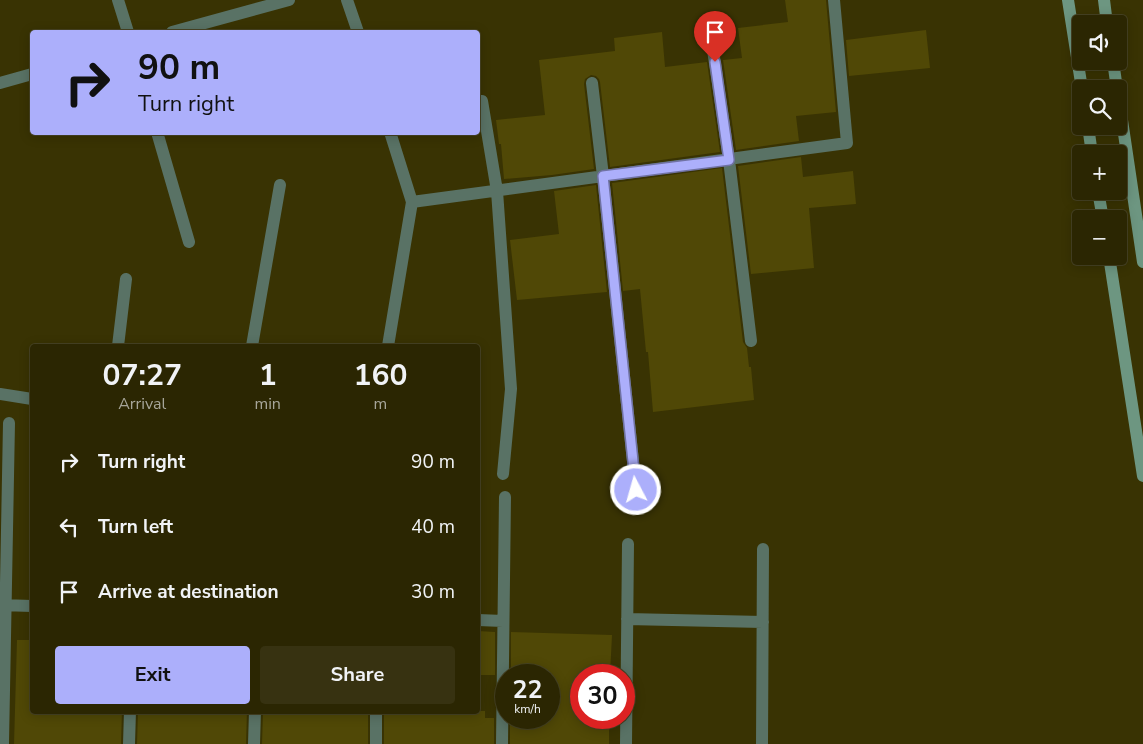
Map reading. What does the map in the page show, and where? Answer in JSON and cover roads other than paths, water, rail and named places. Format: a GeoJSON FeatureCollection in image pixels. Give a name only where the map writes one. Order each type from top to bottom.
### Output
{"type":"FeatureCollection","features":[{"type":"Feature","properties":{"kind":"main road"},"geometry":{"type":"LineString","coordinates":[[1068,0],[1081,80]]}},
{"type":"Feature","properties":{"kind":"main road"},"geometry":{"type":"LineString","coordinates":[[1104,0],[1106,15]]}},
{"type":"Feature","properties":{"kind":"main road"},"geometry":{"type":"LineString","coordinates":[[1124,135],[1143,262]]}},
{"type":"Feature","properties":{"kind":"main road"},"geometry":{"type":"LineString","coordinates":[[1109,265],[1143,476]]}},
{"type":"Feature","properties":{"kind":"street"},"geometry":{"type":"LineString","coordinates":[[118,0],[127,30]]}},
{"type":"Feature","properties":{"kind":"street"},"geometry":{"type":"LineString","coordinates":[[179,30],[289,0]]}},
{"type":"Feature","properties":{"kind":"street"},"geometry":{"type":"LineString","coordinates":[[348,0],[357,30]]}},
{"type":"Feature","properties":{"kind":"street"},"geometry":{"type":"LineString","coordinates":[[412,202],[847,143],[834,0]]}},
{"type":"Feature","properties":{"kind":"street"},"geometry":{"type":"LineString","coordinates":[[712,43],[729,160],[750,341]]}},
{"type":"Feature","properties":{"kind":"street"},"geometry":{"type":"LineString","coordinates":[[0,84],[30,75]]}},
{"type":"Feature","properties":{"kind":"street"},"geometry":{"type":"LineString","coordinates":[[592,84],[636,490]]}},
{"type":"Feature","properties":{"kind":"street"},"geometry":{"type":"LineString","coordinates":[[482,101],[497,191],[511,389],[503,474]]}},
{"type":"Feature","properties":{"kind":"street"},"geometry":{"type":"LineString","coordinates":[[158,135],[189,242]]}},
{"type":"Feature","properties":{"kind":"street"},"geometry":{"type":"LineString","coordinates":[[388,344],[412,202],[391,135]]}},
{"type":"Feature","properties":{"kind":"street"},"geometry":{"type":"LineString","coordinates":[[252,344],[280,185]]}},
{"type":"Feature","properties":{"kind":"street"},"geometry":{"type":"LineString","coordinates":[[118,344],[126,279]]}},
{"type":"Feature","properties":{"kind":"street"},"geometry":{"type":"LineString","coordinates":[[0,394],[30,399]]}},
{"type":"Feature","properties":{"kind":"street"},"geometry":{"type":"LineString","coordinates":[[3,744],[3,605],[9,423]]}},
{"type":"Feature","properties":{"kind":"street"},"geometry":{"type":"LineString","coordinates":[[502,744],[505,498]]}},
{"type":"Feature","properties":{"kind":"street"},"geometry":{"type":"LineString","coordinates":[[626,744],[628,544]]}},
{"type":"Feature","properties":{"kind":"street"},"geometry":{"type":"LineString","coordinates":[[762,549],[762,744]]}},
{"type":"Feature","properties":{"kind":"street"},"geometry":{"type":"LineString","coordinates":[[3,605],[30,606]]}},
{"type":"Feature","properties":{"kind":"street"},"geometry":{"type":"LineString","coordinates":[[480,620],[503,621]]}},
{"type":"Feature","properties":{"kind":"street"},"geometry":{"type":"LineString","coordinates":[[627,620],[763,622]]}},
{"type":"Feature","properties":{"kind":"street"},"geometry":{"type":"LineString","coordinates":[[129,744],[130,714]]}},
{"type":"Feature","properties":{"kind":"street"},"geometry":{"type":"LineString","coordinates":[[254,744],[255,714]]}},
{"type":"Feature","properties":{"kind":"street"},"geometry":{"type":"LineString","coordinates":[[376,714],[376,744]]}}]}
